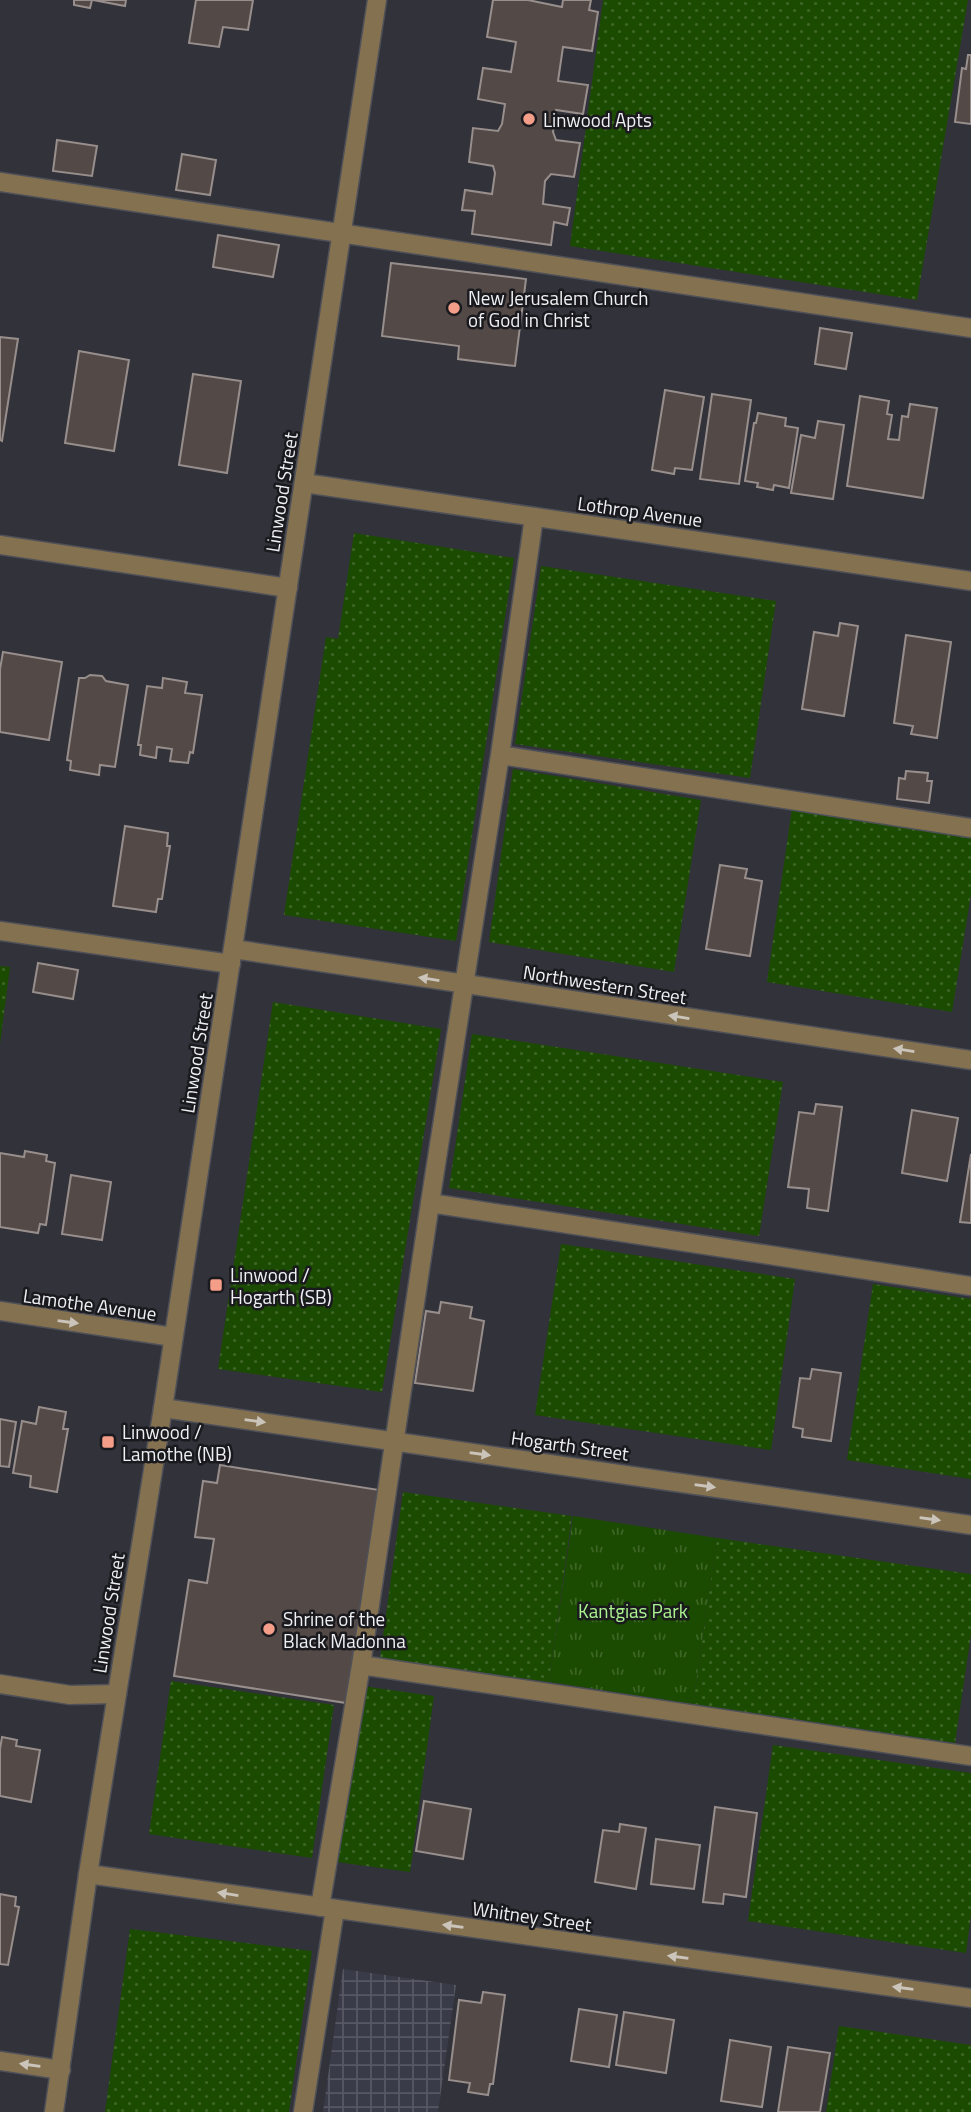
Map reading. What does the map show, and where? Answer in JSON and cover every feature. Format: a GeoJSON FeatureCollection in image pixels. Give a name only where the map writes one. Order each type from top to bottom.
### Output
{"type":"FeatureCollection","features":[{"type":"Feature","properties":{"kind":"street","name":"Linwood Street"},"geometry":{"type":"LineString","coordinates":[[54,2112],[88,1874],[163,1408],[377,0]]}},
{"type":"Feature","properties":{"kind":"street"},"geometry":{"type":"LineString","coordinates":[[0,182],[971,328]]}},
{"type":"Feature","properties":{"kind":"street","name":"Lothrop Avenue"},"geometry":{"type":"LineString","coordinates":[[304,484],[971,581]]}},
{"type":"Feature","properties":{"kind":"street"},"geometry":{"type":"LineString","coordinates":[[303,2112],[327,1908],[361,1665],[534,517]]}},
{"type":"Feature","properties":{"kind":"street"},"geometry":{"type":"LineString","coordinates":[[0,545],[288,588]]}},
{"type":"Feature","properties":{"kind":"street"},"geometry":{"type":"LineString","coordinates":[[500,755],[971,828]]}},
{"type":"Feature","properties":{"kind":"street","name":"Northwestern Street"},"geometry":{"type":"LineString","coordinates":[[0,931],[463,984],[971,1060]]}},
{"type":"Feature","properties":{"kind":"street"},"geometry":{"type":"LineString","coordinates":[[430,1203],[971,1286]]}},
{"type":"Feature","properties":{"kind":"street","name":"Lamothe Avenue"},"geometry":{"type":"LineString","coordinates":[[0,1311],[173,1337]]}},
{"type":"Feature","properties":{"kind":"street","name":"Hogarth Street"},"geometry":{"type":"LineString","coordinates":[[163,1408],[971,1525]]}},
{"type":"Feature","properties":{"kind":"street"},"geometry":{"type":"LineString","coordinates":[[361,1665],[971,1756]]}},
{"type":"Feature","properties":{"kind":"street"},"geometry":{"type":"LineString","coordinates":[[0,1684],[70,1695],[117,1694]]}},
{"type":"Feature","properties":{"kind":"street","name":"Whitney Street"},"geometry":{"type":"LineString","coordinates":[[88,1874],[971,1998]]}},
{"type":"Feature","properties":{"kind":"street"},"geometry":{"type":"LineString","coordinates":[[0,2061],[61,2070]]}},
{"type":"Feature","properties":{"kind":"shaded area"},"geometry":{"type":"Polygon","coordinates":[[[343,1969],[456,1985],[438,2112],[323,2112],[343,1969]]]}},
{"type":"Feature","properties":{"kind":"green space"},"geometry":{"type":"Polygon","coordinates":[[[603,0],[968,0],[917,300],[570,246],[603,0]]]}},
{"type":"Feature","properties":{"kind":"green space"},"geometry":{"type":"Polygon","coordinates":[[[354,533],[514,558],[456,941],[284,915],[326,637],[338,639],[354,533]]]}},
{"type":"Feature","properties":{"kind":"green space"},"geometry":{"type":"Polygon","coordinates":[[[541,566],[776,601],[750,778],[515,744],[541,566]]]}},
{"type":"Feature","properties":{"kind":"green space"},"geometry":{"type":"Polygon","coordinates":[[[513,769],[701,800],[674,972],[489,942],[513,769]]]}},
{"type":"Feature","properties":{"kind":"green space"},"geometry":{"type":"Polygon","coordinates":[[[792,808],[971,838],[971,894],[952,1012],[767,982],[792,808]]]}},
{"type":"Feature","properties":{"kind":"green space"},"geometry":{"type":"Polygon","coordinates":[[[0,966],[10,967],[0,1044],[0,966]]]}},
{"type":"Feature","properties":{"kind":"green space"},"geometry":{"type":"Polygon","coordinates":[[[273,1002],[441,1029],[382,1392],[218,1369],[273,1002]]]}},
{"type":"Feature","properties":{"kind":"green space"},"geometry":{"type":"Polygon","coordinates":[[[472,1034],[783,1082],[759,1236],[449,1188],[472,1034]]]}},
{"type":"Feature","properties":{"kind":"green space"},"geometry":{"type":"Polygon","coordinates":[[[561,1244],[795,1279],[771,1450],[535,1415],[561,1244]]]}},
{"type":"Feature","properties":{"kind":"green space"},"geometry":{"type":"Polygon","coordinates":[[[873,1284],[971,1299],[971,1479],[847,1460],[873,1284]]]}},
{"type":"Feature","properties":{"kind":"green space"},"geometry":{"type":"Polygon","coordinates":[[[403,1492],[572,1516],[549,1682],[380,1658],[403,1492]]]}},
{"type":"Feature","properties":{"kind":"green space","name":"Kantgias Park"},"geometry":{"type":"Polygon","coordinates":[[[573,1516],[717,1538],[693,1704],[549,1682],[573,1516]]]}},
{"type":"Feature","properties":{"kind":"green space"},"geometry":{"type":"Polygon","coordinates":[[[717,1538],[971,1574],[971,1634],[955,1743],[693,1704],[717,1538]]]}},
{"type":"Feature","properties":{"kind":"green space"},"geometry":{"type":"Polygon","coordinates":[[[171,1681],[334,1705],[312,1858],[149,1834],[171,1681]]]}},
{"type":"Feature","properties":{"kind":"green space"},"geometry":{"type":"Polygon","coordinates":[[[362,1686],[434,1696],[410,1872],[337,1862],[362,1686]]]}},
{"type":"Feature","properties":{"kind":"green space"},"geometry":{"type":"Polygon","coordinates":[[[773,1745],[971,1773],[971,1914],[966,1953],[748,1921],[773,1745]]]}},
{"type":"Feature","properties":{"kind":"green space"},"geometry":{"type":"Polygon","coordinates":[[[130,1929],[312,1951],[289,2112],[105,2112],[130,1929]]]}},
{"type":"Feature","properties":{"kind":"green space"},"geometry":{"type":"Polygon","coordinates":[[[839,2026],[971,2045],[971,2112],[826,2112],[839,2026]]]}},
{"type":"Feature","properties":{"kind":"building"},"geometry":{"type":"Polygon","coordinates":[[[74,0],[92,0],[90,8],[74,5],[74,0]]]}},
{"type":"Feature","properties":{"kind":"building"},"geometry":{"type":"Polygon","coordinates":[[[93,0],[126,0],[125,6],[93,0]]]}},
{"type":"Feature","properties":{"kind":"building"},"geometry":{"type":"Polygon","coordinates":[[[196,0],[253,0],[248,30],[223,27],[219,47],[189,43],[196,0]]]}},
{"type":"Feature","properties":{"kind":"building","name":"Linwood Apts"},"geometry":{"type":"Polygon","coordinates":[[[493,0],[528,0],[562,7],[563,0],[591,0],[589,10],[598,12],[592,51],[563,47],[558,81],[588,85],[583,114],[556,110],[553,132],[556,140],[580,143],[574,177],[551,174],[545,181],[543,204],[570,208],[567,225],[554,222],[551,245],[472,234],[475,211],[462,210],[465,190],[492,194],[495,173],[493,166],[469,162],[473,128],[498,131],[502,124],[505,104],[478,99],[483,68],[511,72],[516,42],[487,37],[493,0]]]}},
{"type":"Feature","properties":{"kind":"building"},"geometry":{"type":"Polygon","coordinates":[[[968,55],[971,55],[971,124],[955,122],[962,68],[966,69],[968,55]]]}},
{"type":"Feature","properties":{"kind":"building"},"geometry":{"type":"Polygon","coordinates":[[[57,140],[97,146],[92,176],[53,171],[57,140]]]}},
{"type":"Feature","properties":{"kind":"building"},"geometry":{"type":"Polygon","coordinates":[[[182,154],[216,160],[210,195],[176,190],[182,154]]]}},
{"type":"Feature","properties":{"kind":"building"},"geometry":{"type":"Polygon","coordinates":[[[218,235],[279,245],[273,277],[213,267],[218,235]]]}},
{"type":"Feature","properties":{"kind":"building","name":"New Jerusalem Church of God in Christ"},"geometry":{"type":"Polygon","coordinates":[[[391,263],[526,279],[515,366],[458,359],[459,346],[382,336],[391,263]]]}},
{"type":"Feature","properties":{"kind":"building"},"geometry":{"type":"Polygon","coordinates":[[[820,328],[852,333],[846,369],[815,364],[820,328]]]}},
{"type":"Feature","properties":{"kind":"building"},"geometry":{"type":"Polygon","coordinates":[[[0,337],[18,339],[2,441],[0,440],[0,337]]]}},
{"type":"Feature","properties":{"kind":"building"},"geometry":{"type":"Polygon","coordinates":[[[79,351],[129,360],[114,451],[65,443],[79,351]]]}},
{"type":"Feature","properties":{"kind":"building"},"geometry":{"type":"Polygon","coordinates":[[[193,374],[241,381],[227,473],[179,465],[193,374]]]}},
{"type":"Feature","properties":{"kind":"building"},"geometry":{"type":"Polygon","coordinates":[[[665,390],[704,397],[692,470],[675,468],[674,474],[652,470],[665,390]]]}},
{"type":"Feature","properties":{"kind":"building"},"geometry":{"type":"Polygon","coordinates":[[[712,394],[751,400],[739,484],[700,479],[712,394]]]}},
{"type":"Feature","properties":{"kind":"building"},"geometry":{"type":"Polygon","coordinates":[[[860,396],[889,401],[887,414],[892,415],[888,439],[899,440],[902,416],[908,417],[910,404],[937,408],[923,498],[847,486],[860,396]]]}},
{"type":"Feature","properties":{"kind":"building"},"geometry":{"type":"Polygon","coordinates":[[[758,413],[786,418],[785,426],[798,428],[789,488],[774,485],[773,490],[745,481],[758,413]]]}},
{"type":"Feature","properties":{"kind":"building"},"geometry":{"type":"Polygon","coordinates":[[[818,421],[844,425],[833,499],[791,493],[801,435],[815,438],[818,421]]]}},
{"type":"Feature","properties":{"kind":"building"},"geometry":{"type":"Polygon","coordinates":[[[840,623],[858,626],[844,716],[802,709],[814,632],[838,636],[840,623]]]}},
{"type":"Feature","properties":{"kind":"building"},"geometry":{"type":"Polygon","coordinates":[[[906,635],[951,642],[937,738],[911,734],[913,726],[894,723],[906,635]]]}},
{"type":"Feature","properties":{"kind":"building"},"geometry":{"type":"Polygon","coordinates":[[[3,652],[62,662],[49,740],[0,732],[0,669],[3,652]]]}},
{"type":"Feature","properties":{"kind":"building"},"geometry":{"type":"Polygon","coordinates":[[[90,675],[128,685],[115,767],[100,765],[99,775],[70,770],[71,761],[67,760],[79,678],[90,675]]]}},
{"type":"Feature","properties":{"kind":"building"},"geometry":{"type":"Polygon","coordinates":[[[163,678],[187,682],[185,693],[202,695],[193,753],[190,752],[188,763],[170,761],[172,749],[157,747],[156,758],[140,755],[141,745],[138,745],[147,686],[162,688],[163,678]]]}},
{"type":"Feature","properties":{"kind":"building"},"geometry":{"type":"Polygon","coordinates":[[[906,771],[928,773],[927,781],[932,781],[929,803],[897,799],[899,778],[905,779],[906,771]]]}},
{"type":"Feature","properties":{"kind":"building"},"geometry":{"type":"Polygon","coordinates":[[[125,826],[168,833],[167,846],[170,846],[162,899],[158,899],[156,912],[113,906],[125,826]]]}},
{"type":"Feature","properties":{"kind":"building"},"geometry":{"type":"Polygon","coordinates":[[[720,865],[747,869],[745,878],[762,881],[750,956],[706,949],[720,865]]]}},
{"type":"Feature","properties":{"kind":"building"},"geometry":{"type":"Polygon","coordinates":[[[38,963],[78,970],[73,999],[33,992],[38,963]]]}},
{"type":"Feature","properties":{"kind":"building"},"geometry":{"type":"Polygon","coordinates":[[[816,1104],[842,1107],[828,1211],[807,1208],[809,1189],[788,1187],[799,1112],[814,1114],[816,1104]]]}},
{"type":"Feature","properties":{"kind":"building"},"geometry":{"type":"Polygon","coordinates":[[[912,1110],[958,1118],[947,1181],[902,1173],[912,1110]]]}},
{"type":"Feature","properties":{"kind":"building"},"geometry":{"type":"Polygon","coordinates":[[[25,1151],[47,1155],[46,1161],[55,1163],[46,1225],[40,1224],[38,1233],[0,1227],[0,1153],[24,1157],[25,1151]]]}},
{"type":"Feature","properties":{"kind":"building"},"geometry":{"type":"Polygon","coordinates":[[[971,1154],[971,1223],[960,1222],[971,1154]]]}},
{"type":"Feature","properties":{"kind":"building"},"geometry":{"type":"Polygon","coordinates":[[[71,1175],[111,1182],[102,1240],[62,1234],[71,1175]]]}},
{"type":"Feature","properties":{"kind":"building"},"geometry":{"type":"Polygon","coordinates":[[[441,1302],[472,1307],[470,1318],[484,1321],[473,1391],[415,1383],[426,1311],[439,1313],[441,1302]]]}},
{"type":"Feature","properties":{"kind":"building"},"geometry":{"type":"Polygon","coordinates":[[[812,1369],[841,1373],[831,1441],[802,1437],[803,1429],[793,1427],[800,1378],[810,1379],[812,1369]]]}},
{"type":"Feature","properties":{"kind":"building"},"geometry":{"type":"Polygon","coordinates":[[[39,1407],[66,1412],[63,1429],[68,1429],[57,1492],[30,1487],[31,1476],[13,1473],[22,1421],[36,1424],[39,1407]]]}},
{"type":"Feature","properties":{"kind":"building"},"geometry":{"type":"Polygon","coordinates":[[[0,1419],[16,1422],[9,1467],[0,1466],[0,1419]]]}},
{"type":"Feature","properties":{"kind":"building","name":"Shrine of the Black Madonna"},"geometry":{"type":"Polygon","coordinates":[[[220,1465],[379,1490],[346,1703],[174,1676],[189,1580],[207,1583],[214,1539],[195,1537],[203,1481],[217,1483],[220,1465]]]}},
{"type":"Feature","properties":{"kind":"building"},"geometry":{"type":"Polygon","coordinates":[[[2,1737],[17,1740],[16,1746],[40,1750],[31,1802],[0,1796],[2,1737]]]}},
{"type":"Feature","properties":{"kind":"building"},"geometry":{"type":"Polygon","coordinates":[[[424,1801],[471,1809],[463,1859],[416,1851],[424,1801]]]}},
{"type":"Feature","properties":{"kind":"building"},"geometry":{"type":"Polygon","coordinates":[[[715,1807],[757,1813],[746,1897],[724,1894],[723,1904],[703,1902],[715,1807]]]}},
{"type":"Feature","properties":{"kind":"building"},"geometry":{"type":"Polygon","coordinates":[[[620,1824],[646,1828],[636,1889],[595,1882],[603,1830],[619,1832],[620,1824]]]}},
{"type":"Feature","properties":{"kind":"building"},"geometry":{"type":"Polygon","coordinates":[[[656,1839],[700,1845],[694,1889],[651,1884],[656,1839]]]}},
{"type":"Feature","properties":{"kind":"building"},"geometry":{"type":"Polygon","coordinates":[[[0,1894],[16,1897],[15,1906],[19,1907],[8,1965],[0,1964],[0,1894]]]}},
{"type":"Feature","properties":{"kind":"building"},"geometry":{"type":"Polygon","coordinates":[[[483,1992],[505,1995],[493,2084],[490,2084],[488,2095],[468,2092],[470,2083],[449,2080],[459,2000],[481,2003],[483,1992]]]}},
{"type":"Feature","properties":{"kind":"building"},"geometry":{"type":"Polygon","coordinates":[[[579,2009],[617,2015],[609,2067],[571,2061],[579,2009]]]}},
{"type":"Feature","properties":{"kind":"building"},"geometry":{"type":"Polygon","coordinates":[[[624,2012],[674,2020],[666,2073],[616,2065],[624,2012]]]}},
{"type":"Feature","properties":{"kind":"building"},"geometry":{"type":"Polygon","coordinates":[[[730,2040],[771,2047],[762,2107],[721,2101],[730,2040]]]}},
{"type":"Feature","properties":{"kind":"building"},"geometry":{"type":"Polygon","coordinates":[[[788,2047],[830,2053],[820,2112],[778,2112],[788,2047]]]}},
{"type":"Feature","properties":{"kind":"place","name":"Linwood Apts"},"geometry":{"type":"Point","coordinates":[529,119]}},
{"type":"Feature","properties":{"kind":"place","name":"New Jerusalem Church of God in Christ"},"geometry":{"type":"Point","coordinates":[454,308]}},
{"type":"Feature","properties":{"kind":"place","name":"Linwood / Hogarth (SB)"},"geometry":{"type":"Point","coordinates":[216,1285]}},
{"type":"Feature","properties":{"kind":"place","name":"Linwood / Lamothe (NB)"},"geometry":{"type":"Point","coordinates":[108,1442]}},
{"type":"Feature","properties":{"kind":"place","name":"Shrine of the Black Madonna"},"geometry":{"type":"Point","coordinates":[269,1629]}}]}
